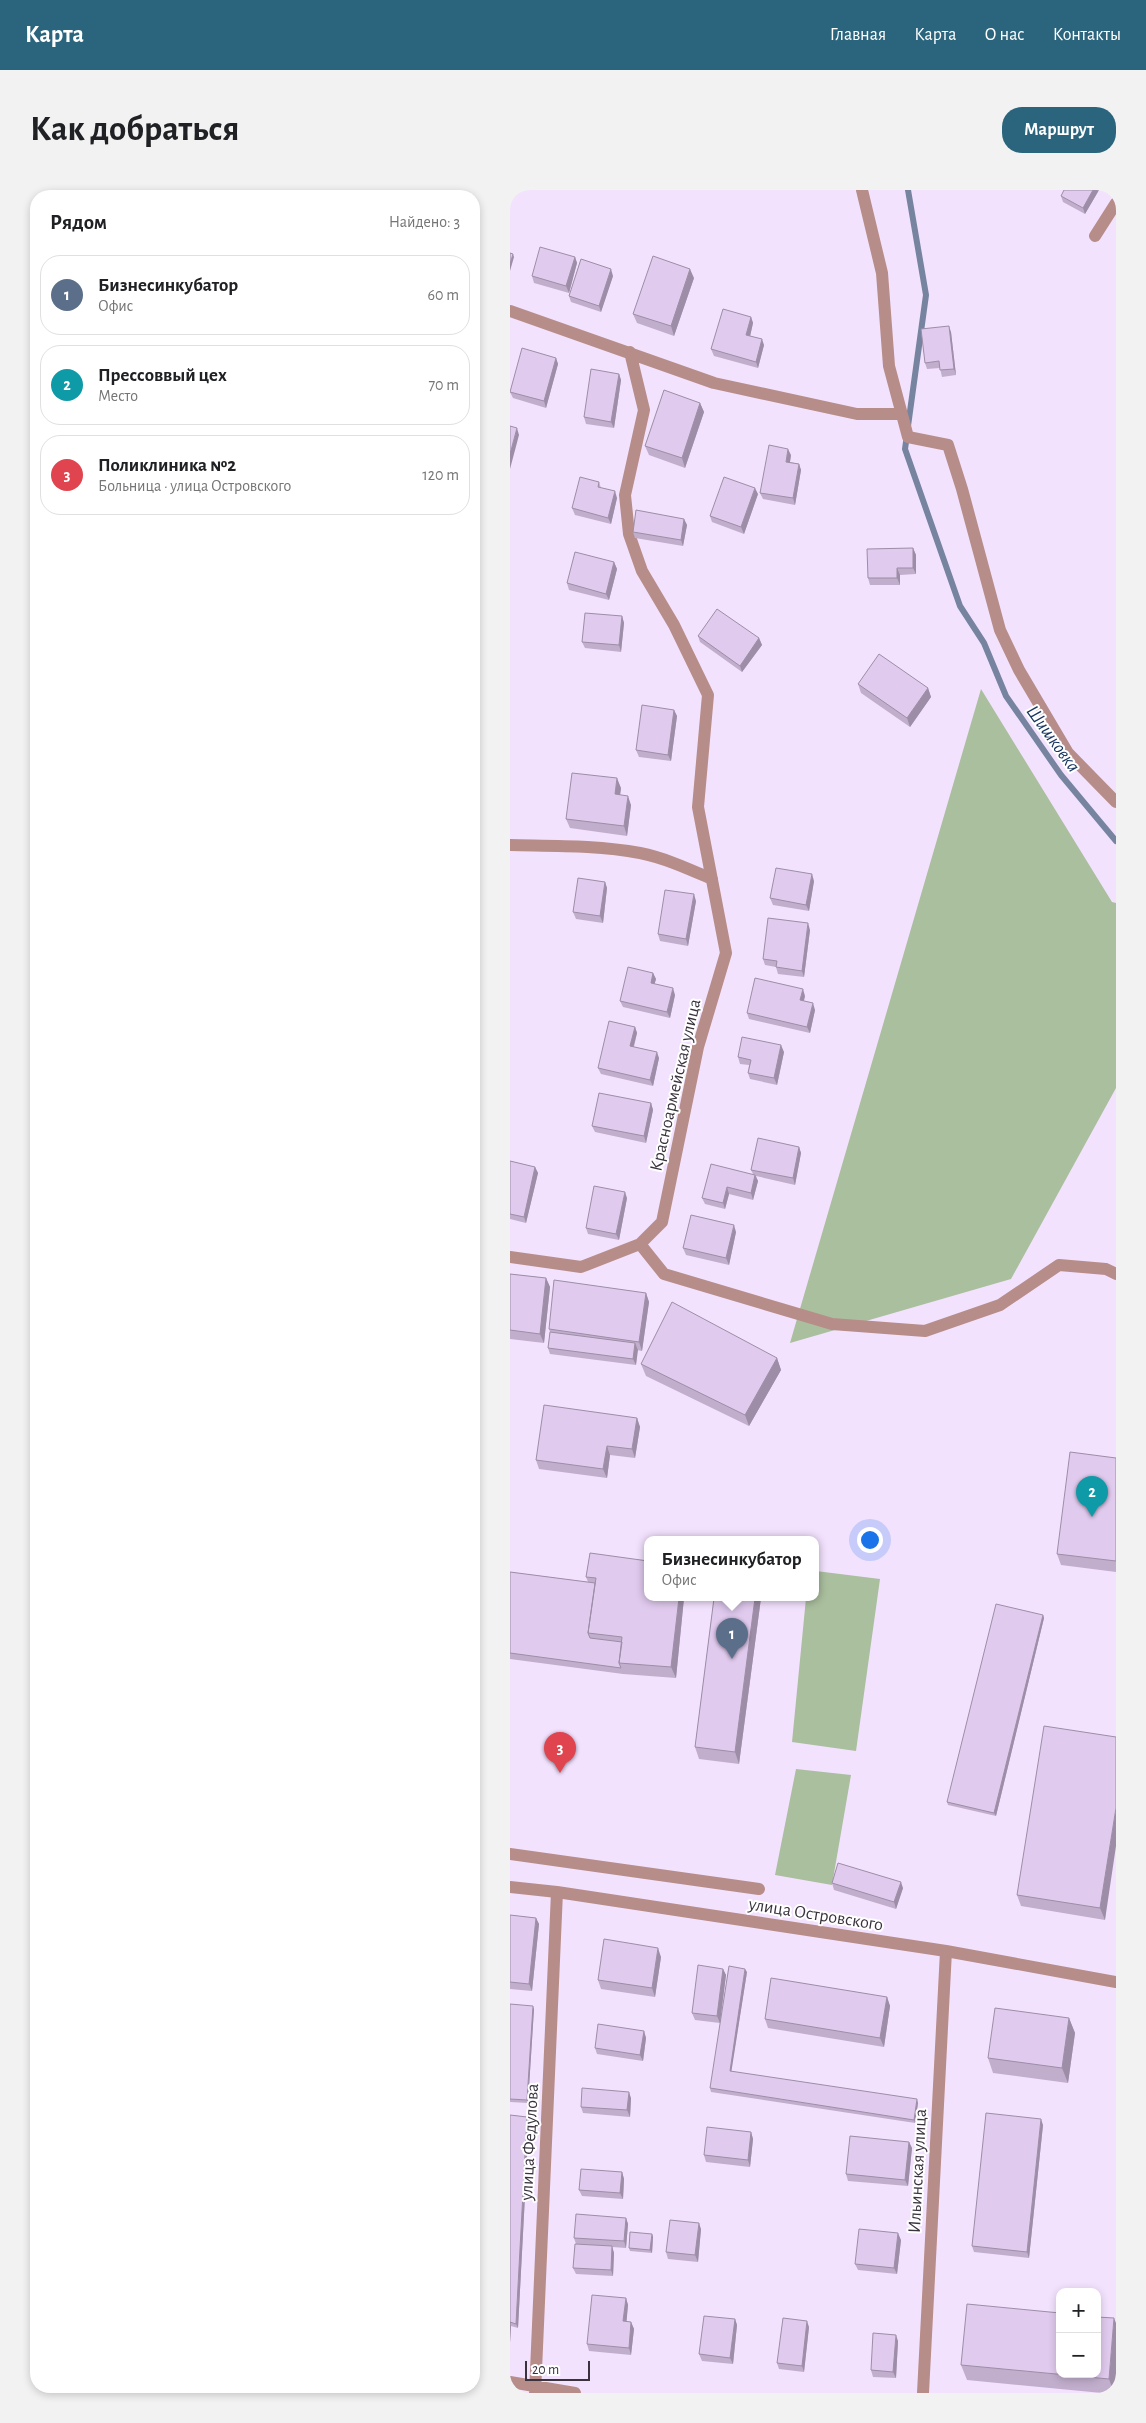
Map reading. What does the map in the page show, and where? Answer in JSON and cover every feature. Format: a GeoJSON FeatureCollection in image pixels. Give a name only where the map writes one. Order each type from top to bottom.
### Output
{"type":"FeatureCollection","features":[{"type":"Feature","properties":{"kind":"street"},"geometry":{"type":"LineString","coordinates":[[862,190],[882,273],[889,366],[908,437],[948,445],[962,489],[1000,630],[1019,670],[1068,753],[1116,802]]}},
{"type":"Feature","properties":{"kind":"street"},"geometry":{"type":"LineString","coordinates":[[1095,236],[1116,203]]}},
{"type":"Feature","properties":{"kind":"street"},"geometry":{"type":"LineString","coordinates":[[510,311],[714,383],[857,414],[902,415]]}},
{"type":"Feature","properties":{"kind":"street","name":"Красноармейская улица"},"geometry":{"type":"LineString","coordinates":[[630,352],[644,410],[625,495],[629,534],[642,571],[674,625],[708,695],[698,807],[726,953],[698,1047],[662,1222],[640,1244]]}},
{"type":"Feature","properties":{"kind":"street"},"geometry":{"type":"LineString","coordinates":[[510,845],[573,847],[640,853],[685,867],[712,879]]}},
{"type":"Feature","properties":{"kind":"street"},"geometry":{"type":"LineString","coordinates":[[510,1257],[581,1267],[640,1244],[664,1274],[832,1324],[925,1331],[1000,1305],[1059,1265],[1106,1269],[1116,1274]]}},
{"type":"Feature","properties":{"kind":"street"},"geometry":{"type":"LineString","coordinates":[[510,1854],[759,1889]]}},
{"type":"Feature","properties":{"kind":"street","name":"улица Островского"},"geometry":{"type":"LineString","coordinates":[[510,1887],[557,1892],[946,1951],[1116,1982]]}},
{"type":"Feature","properties":{"kind":"street","name":"улица Федулова"},"geometry":{"type":"LineString","coordinates":[[535,2390],[557,1892]]}},
{"type":"Feature","properties":{"kind":"street","name":"Ильинская улица"},"geometry":{"type":"LineString","coordinates":[[923,2393],[946,1951]]}},
{"type":"Feature","properties":{"kind":"street"},"geometry":{"type":"LineString","coordinates":[[510,2382],[535,2390],[575,2393]]}},
{"type":"Feature","properties":{"kind":"green space"},"geometry":{"type":"Polygon","coordinates":[[[981,689],[1112,902],[1116,903],[1116,1088],[1011,1279],[790,1343],[981,689]]]}},
{"type":"Feature","properties":{"kind":"green space"},"geometry":{"type":"Polygon","coordinates":[[[819,1571],[880,1579],[856,1751],[792,1742],[806,1601],[819,1601],[819,1571]]]}},
{"type":"Feature","properties":{"kind":"green space"},"geometry":{"type":"Polygon","coordinates":[[[796,1769],[851,1775],[832,1885],[775,1875],[796,1769]]]}},
{"type":"Feature","properties":{"kind":"building"},"geometry":{"type":"Polygon","coordinates":[[[1064,190],[1093,190],[1083,208],[1061,196],[1064,190]]]}},
{"type":"Feature","properties":{"kind":"building"},"geometry":{"type":"Polygon","coordinates":[[[540,247],[575,257],[566,286],[532,276],[540,247]]]}},
{"type":"Feature","properties":{"kind":"building"},"geometry":{"type":"Polygon","coordinates":[[[510,253],[513,254],[510,264],[510,253]]]}},
{"type":"Feature","properties":{"kind":"building"},"geometry":{"type":"Polygon","coordinates":[[[653,256],[690,269],[671,326],[633,314],[653,256]]]}},
{"type":"Feature","properties":{"kind":"building"},"geometry":{"type":"Polygon","coordinates":[[[581,259],[611,269],[599,306],[569,296],[581,259]]]}},
{"type":"Feature","properties":{"kind":"building"},"geometry":{"type":"Polygon","coordinates":[[[723,309],[751,317],[746,335],[762,339],[756,362],[711,349],[723,309]]]}},
{"type":"Feature","properties":{"kind":"building"},"geometry":{"type":"Polygon","coordinates":[[[949,326],[954,369],[940,370],[939,361],[925,363],[921,329],[949,326]]]}},
{"type":"Feature","properties":{"kind":"building"},"geometry":{"type":"Polygon","coordinates":[[[522,348],[556,358],[544,401],[510,392],[522,348]]]}},
{"type":"Feature","properties":{"kind":"building"},"geometry":{"type":"Polygon","coordinates":[[[591,369],[619,374],[611,422],[584,417],[591,369]]]}},
{"type":"Feature","properties":{"kind":"building"},"geometry":{"type":"Polygon","coordinates":[[[664,390],[700,403],[682,458],[645,446],[664,390]]]}},
{"type":"Feature","properties":{"kind":"building"},"geometry":{"type":"Polygon","coordinates":[[[510,426],[517,428],[510,454],[510,426]]]}},
{"type":"Feature","properties":{"kind":"building"},"geometry":{"type":"Polygon","coordinates":[[[769,445],[788,449],[786,462],[799,464],[793,498],[760,493],[769,445]]]}},
{"type":"Feature","properties":{"kind":"building"},"geometry":{"type":"Polygon","coordinates":[[[580,477],[599,482],[598,487],[615,491],[608,518],[572,508],[580,477]]]}},
{"type":"Feature","properties":{"kind":"building"},"geometry":{"type":"Polygon","coordinates":[[[724,477],[755,488],[741,527],[710,516],[724,477]]]}},
{"type":"Feature","properties":{"kind":"building"},"geometry":{"type":"Polygon","coordinates":[[[636,510],[684,519],[681,540],[633,532],[636,510]]]}},
{"type":"Feature","properties":{"kind":"building"},"geometry":{"type":"Polygon","coordinates":[[[913,548],[913,568],[897,568],[897,578],[868,578],[867,549],[913,548]]]}},
{"type":"Feature","properties":{"kind":"building"},"geometry":{"type":"Polygon","coordinates":[[[575,552],[614,562],[606,594],[567,583],[575,552]]]}},
{"type":"Feature","properties":{"kind":"building"},"geometry":{"type":"Polygon","coordinates":[[[717,609],[759,638],[740,666],[698,636],[717,609]]]}},
{"type":"Feature","properties":{"kind":"building"},"geometry":{"type":"Polygon","coordinates":[[[585,613],[622,616],[619,645],[582,642],[585,613]]]}},
{"type":"Feature","properties":{"kind":"building"},"geometry":{"type":"Polygon","coordinates":[[[879,654],[928,688],[907,718],[858,684],[879,654]]]}},
{"type":"Feature","properties":{"kind":"building"},"geometry":{"type":"Polygon","coordinates":[[[642,705],[674,710],[668,755],[636,750],[642,705]]]}},
{"type":"Feature","properties":{"kind":"building"},"geometry":{"type":"Polygon","coordinates":[[[572,773],[617,778],[615,794],[628,796],[624,826],[566,819],[572,773]]]}},
{"type":"Feature","properties":{"kind":"building"},"geometry":{"type":"Polygon","coordinates":[[[776,868],[812,874],[806,905],[770,898],[776,868]]]}},
{"type":"Feature","properties":{"kind":"building"},"geometry":{"type":"Polygon","coordinates":[[[578,878],[605,882],[600,916],[573,912],[578,878]]]}},
{"type":"Feature","properties":{"kind":"building"},"geometry":{"type":"Polygon","coordinates":[[[665,890],[694,894],[686,939],[658,934],[665,890]]]}},
{"type":"Feature","properties":{"kind":"building"},"geometry":{"type":"Polygon","coordinates":[[[768,918],[808,923],[802,971],[776,967],[777,961],[763,959],[768,918]]]}},
{"type":"Feature","properties":{"kind":"building"},"geometry":{"type":"Polygon","coordinates":[[[628,967],[653,973],[651,983],[673,988],[667,1012],[620,1001],[628,967]]]}},
{"type":"Feature","properties":{"kind":"building"},"geometry":{"type":"Polygon","coordinates":[[[755,978],[803,989],[800,1000],[813,1003],[807,1027],[747,1013],[755,978]]]}},
{"type":"Feature","properties":{"kind":"building"},"geometry":{"type":"Polygon","coordinates":[[[609,1021],[635,1027],[630,1046],[657,1052],[650,1080],[598,1068],[609,1021]]]}},
{"type":"Feature","properties":{"kind":"building"},"geometry":{"type":"Polygon","coordinates":[[[742,1037],[781,1045],[774,1078],[748,1073],[751,1060],[738,1057],[742,1037]]]}},
{"type":"Feature","properties":{"kind":"building"},"geometry":{"type":"Polygon","coordinates":[[[599,1093],[651,1103],[644,1136],[592,1126],[599,1093]]]}},
{"type":"Feature","properties":{"kind":"building"},"geometry":{"type":"Polygon","coordinates":[[[758,1138],[799,1147],[793,1178],[751,1170],[758,1138]]]}},
{"type":"Feature","properties":{"kind":"building"},"geometry":{"type":"Polygon","coordinates":[[[510,1161],[535,1167],[524,1217],[510,1214],[510,1161]]]}},
{"type":"Feature","properties":{"kind":"building"},"geometry":{"type":"Polygon","coordinates":[[[711,1164],[755,1175],[751,1193],[727,1187],[723,1203],[702,1198],[711,1164]]]}},
{"type":"Feature","properties":{"kind":"building"},"geometry":{"type":"Polygon","coordinates":[[[594,1186],[625,1192],[616,1234],[586,1228],[594,1186]]]}},
{"type":"Feature","properties":{"kind":"building"},"geometry":{"type":"Polygon","coordinates":[[[691,1215],[734,1225],[726,1258],[683,1248],[691,1215]]]}},
{"type":"Feature","properties":{"kind":"building"},"geometry":{"type":"Polygon","coordinates":[[[510,1274],[546,1278],[540,1334],[510,1330],[510,1274]]]}},
{"type":"Feature","properties":{"kind":"building"},"geometry":{"type":"Polygon","coordinates":[[[554,1280],[646,1293],[639,1342],[549,1329],[554,1280]]]}},
{"type":"Feature","properties":{"kind":"building"},"geometry":{"type":"Polygon","coordinates":[[[672,1302],[777,1358],[745,1415],[641,1364],[672,1302]]]}},
{"type":"Feature","properties":{"kind":"building"},"geometry":{"type":"Polygon","coordinates":[[[550,1332],[635,1343],[633,1359],[548,1348],[550,1332]]]}},
{"type":"Feature","properties":{"kind":"building"},"geometry":{"type":"Polygon","coordinates":[[[544,1405],[637,1418],[632,1449],[607,1446],[603,1469],[536,1460],[544,1405]]]}},
{"type":"Feature","properties":{"kind":"building"},"geometry":{"type":"Polygon","coordinates":[[[1070,1452],[1116,1458],[1116,1561],[1057,1554],[1070,1452]]]}},
{"type":"Feature","properties":{"kind":"building"},"geometry":{"type":"Polygon","coordinates":[[[590,1553],[644,1560],[644,1601],[679,1601],[671,1667],[619,1663],[622,1637],[588,1633],[596,1578],[586,1577],[590,1553]]]}},
{"type":"Feature","properties":{"kind":"building"},"geometry":{"type":"Polygon","coordinates":[[[510,1572],[595,1583],[588,1633],[590,1638],[622,1642],[619,1663],[621,1668],[510,1653],[510,1572]]]}},
{"type":"Feature","properties":{"kind":"building"},"geometry":{"type":"Polygon","coordinates":[[[714,1601],[755,1601],[735,1752],[695,1747],[714,1601]]]}},
{"type":"Feature","properties":{"kind":"building"},"geometry":{"type":"Polygon","coordinates":[[[996,1604],[1043,1615],[994,1813],[947,1802],[996,1604]]]}},
{"type":"Feature","properties":{"kind":"building"},"geometry":{"type":"Polygon","coordinates":[[[1044,1726],[1116,1737],[1116,1808],[1100,1908],[1017,1895],[1044,1726]]]}},
{"type":"Feature","properties":{"kind":"building"},"geometry":{"type":"Polygon","coordinates":[[[838,1863],[901,1882],[894,1902],[832,1883],[838,1863]]]}},
{"type":"Feature","properties":{"kind":"building"},"geometry":{"type":"Polygon","coordinates":[[[510,1915],[536,1918],[529,1984],[510,1982],[510,1915]]]}},
{"type":"Feature","properties":{"kind":"building"},"geometry":{"type":"Polygon","coordinates":[[[604,1939],[658,1948],[652,1988],[598,1980],[604,1939]]]}},
{"type":"Feature","properties":{"kind":"building"},"geometry":{"type":"Polygon","coordinates":[[[698,1965],[723,1969],[717,2016],[692,2013],[698,1965]]]}},
{"type":"Feature","properties":{"kind":"building"},"geometry":{"type":"Polygon","coordinates":[[[729,1966],[745,1969],[730,2071],[917,2099],[914,2120],[710,2088],[729,1966]]]}},
{"type":"Feature","properties":{"kind":"building"},"geometry":{"type":"Polygon","coordinates":[[[771,1978],[887,1997],[880,2038],[765,2019],[771,1978]]]}},
{"type":"Feature","properties":{"kind":"building"},"geometry":{"type":"Polygon","coordinates":[[[510,2004],[533,2006],[527,2100],[510,2099],[510,2004]]]}},
{"type":"Feature","properties":{"kind":"building"},"geometry":{"type":"Polygon","coordinates":[[[995,2008],[1069,2018],[1062,2068],[988,2058],[995,2008]]]}},
{"type":"Feature","properties":{"kind":"building"},"geometry":{"type":"Polygon","coordinates":[[[598,2024],[644,2031],[640,2055],[595,2048],[598,2024]]]}},
{"type":"Feature","properties":{"kind":"building"},"geometry":{"type":"Polygon","coordinates":[[[582,2088],[629,2092],[627,2110],[581,2107],[582,2088]]]}},
{"type":"Feature","properties":{"kind":"building"},"geometry":{"type":"Polygon","coordinates":[[[986,2113],[1041,2119],[1027,2252],[972,2246],[986,2113]]]}},
{"type":"Feature","properties":{"kind":"building"},"geometry":{"type":"Polygon","coordinates":[[[510,2115],[527,2117],[516,2324],[510,2322],[510,2115]]]}},
{"type":"Feature","properties":{"kind":"building"},"geometry":{"type":"Polygon","coordinates":[[[707,2127],[751,2132],[748,2160],[704,2155],[707,2127]]]}},
{"type":"Feature","properties":{"kind":"building"},"geometry":{"type":"Polygon","coordinates":[[[850,2136],[909,2142],[905,2180],[846,2174],[850,2136]]]}},
{"type":"Feature","properties":{"kind":"building"},"geometry":{"type":"Polygon","coordinates":[[[581,2169],[622,2172],[620,2193],[579,2190],[581,2169]]]}},
{"type":"Feature","properties":{"kind":"building"},"geometry":{"type":"Polygon","coordinates":[[[576,2214],[626,2218],[624,2241],[574,2238],[576,2214]]]}},
{"type":"Feature","properties":{"kind":"building"},"geometry":{"type":"Polygon","coordinates":[[[670,2220],[699,2223],[695,2255],[666,2252],[670,2220]]]}},
{"type":"Feature","properties":{"kind":"building"},"geometry":{"type":"Polygon","coordinates":[[[859,2229],[898,2233],[894,2268],[855,2264],[859,2229]]]}},
{"type":"Feature","properties":{"kind":"building"},"geometry":{"type":"Polygon","coordinates":[[[630,2232],[652,2234],[650,2250],[629,2248],[630,2232]]]}},
{"type":"Feature","properties":{"kind":"building"},"geometry":{"type":"Polygon","coordinates":[[[575,2244],[612,2246],[611,2270],[573,2268],[575,2244]]]}},
{"type":"Feature","properties":{"kind":"building"},"geometry":{"type":"Polygon","coordinates":[[[592,2295],[626,2298],[623,2321],[631,2322],[629,2348],[587,2344],[592,2295]]]}},
{"type":"Feature","properties":{"kind":"building"},"geometry":{"type":"Polygon","coordinates":[[[967,2304],[1056,2313],[1056,2374],[961,2365],[967,2304]]]}},
{"type":"Feature","properties":{"kind":"building"},"geometry":{"type":"Polygon","coordinates":[[[704,2316],[735,2319],[730,2358],[699,2354],[704,2316]]]}},
{"type":"Feature","properties":{"kind":"building"},"geometry":{"type":"Polygon","coordinates":[[[1101,2317],[1114,2318],[1109,2379],[1098,2378],[1101,2378],[1101,2317]]]}},
{"type":"Feature","properties":{"kind":"building"},"geometry":{"type":"Polygon","coordinates":[[[783,2318],[807,2321],[802,2366],[777,2363],[783,2318]]]}},
{"type":"Feature","properties":{"kind":"building"},"geometry":{"type":"Polygon","coordinates":[[[873,2333],[896,2335],[893,2372],[871,2370],[873,2333]]]}},
{"type":"Feature","properties":{"kind":"waterway"},"geometry":{"type":"LineString","coordinates":[[908,190],[926,295],[908,426]]}},
{"type":"Feature","properties":{"kind":"waterway","name":"Шишковка"},"geometry":{"type":"LineString","coordinates":[[907,435],[905,449],[960,606],[984,643],[1006,696],[1061,775],[1116,841]]}},
{"type":"Feature","properties":{"kind":"place","name":"Прессоввый цех"},"geometry":{"type":"Point","coordinates":[1092,1517]}},
{"type":"Feature","properties":{"kind":"place","name":"Бизнесинкубатор"},"geometry":{"type":"Point","coordinates":[732,1659]}},
{"type":"Feature","properties":{"kind":"place","name":"Поликлиника №2"},"geometry":{"type":"Point","coordinates":[560,1773]}}]}
